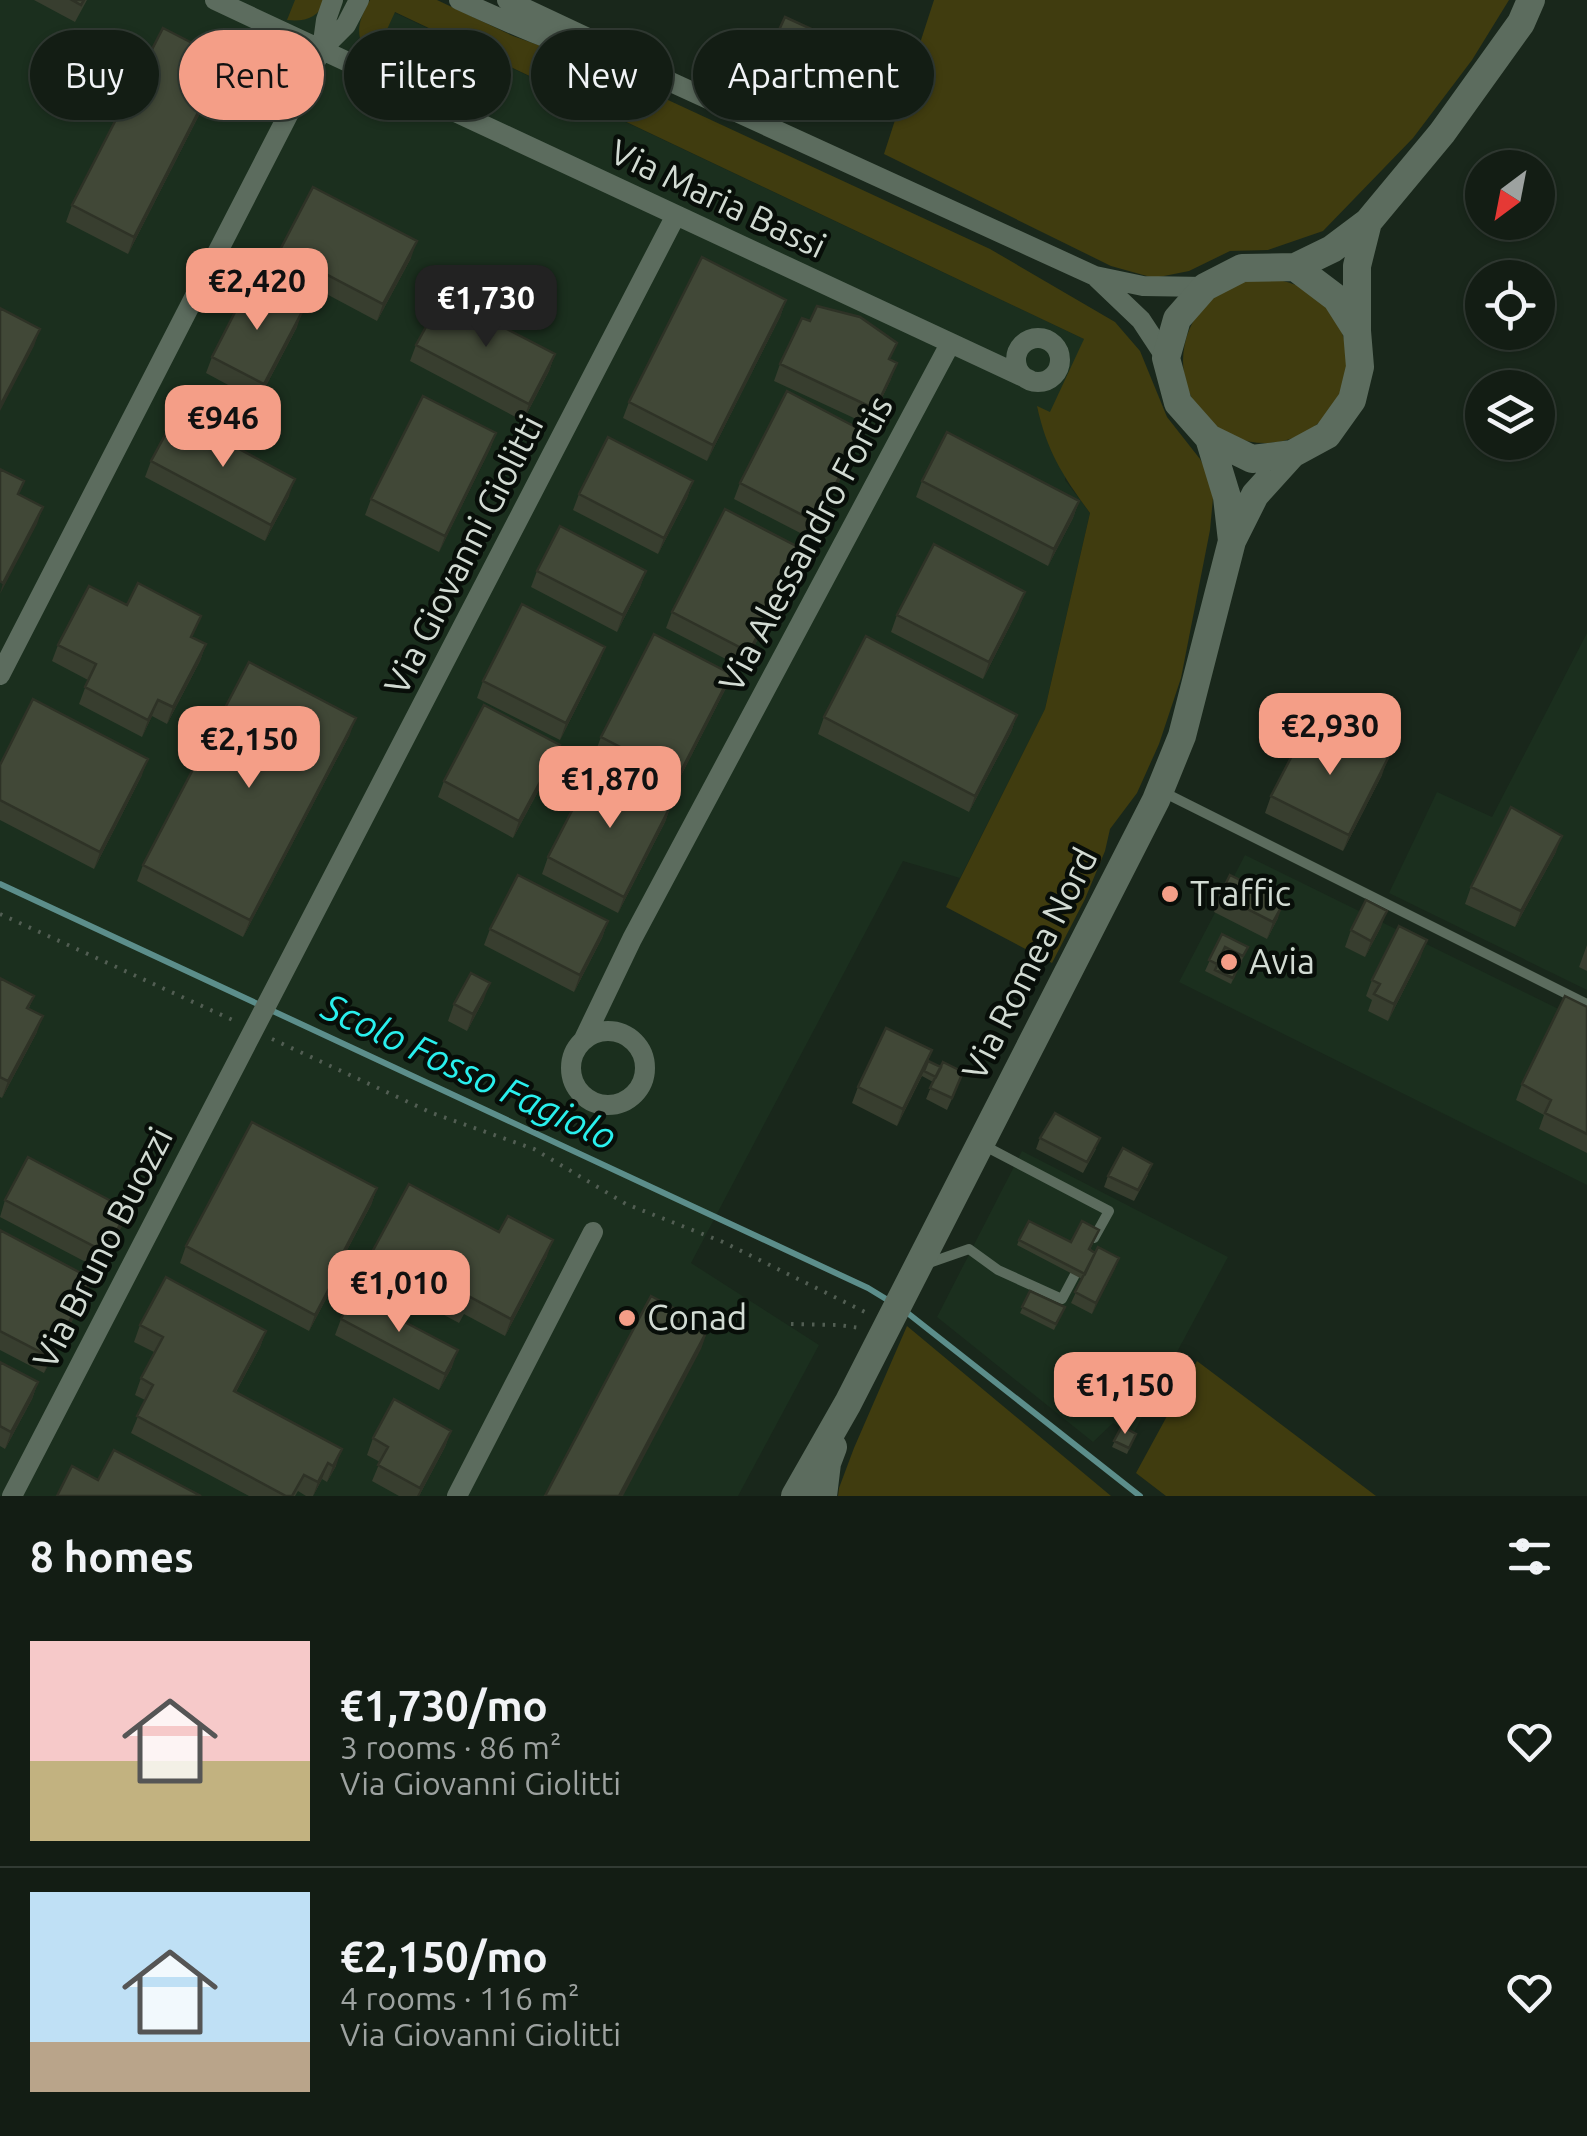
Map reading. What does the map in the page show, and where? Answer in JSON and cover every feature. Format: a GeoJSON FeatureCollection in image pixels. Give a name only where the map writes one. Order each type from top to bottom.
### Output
{"type":"FeatureCollection","features":[{"type":"Feature","properties":{"kind":"main road"},"geometry":{"type":"LineString","coordinates":[[1368,222],[1357,266],[1360,367],[1352,400],[1327,435],[1292,454],[1252,459],[1209,438],[1178,403],[1166,358],[1177,319],[1205,286],[1242,268],[1296,267],[1368,222],[1442,133],[1521,23],[1531,0]]}},
{"type":"Feature","properties":{"kind":"main road"},"geometry":{"type":"LineString","coordinates":[[1296,267],[1336,298],[1357,331]]}},
{"type":"Feature","properties":{"kind":"main road","name":"Via Romea Nord"},"geometry":{"type":"LineString","coordinates":[[1209,438],[1227,498],[1232,541]]}},
{"type":"Feature","properties":{"kind":"main road","name":"Via Romea Nord"},"geometry":{"type":"LineString","coordinates":[[795,1496],[848,1403],[1160,790],[1182,736],[1232,541],[1255,495],[1292,454]]}},
{"type":"Feature","properties":{"kind":"main road","name":"Via Romea Nord"},"geometry":{"type":"LineString","coordinates":[[823,1496],[827,1464],[848,1403]]}},
{"type":"Feature","properties":{"kind":"street","name":"Via Maria Bassi"},"geometry":{"type":"LineString","coordinates":[[215,0],[281,30]]}},
{"type":"Feature","properties":{"kind":"street"},"geometry":{"type":"LineString","coordinates":[[324,34],[333,0]]}},
{"type":"Feature","properties":{"kind":"street"},"geometry":{"type":"LineString","coordinates":[[324,47],[346,25],[359,0]]}},
{"type":"Feature","properties":{"kind":"street"},"geometry":{"type":"LineString","coordinates":[[459,0],[531,33]]}},
{"type":"Feature","properties":{"kind":"street"},"geometry":{"type":"LineString","coordinates":[[488,0],[514,3],[571,30]]}},
{"type":"Feature","properties":{"kind":"street","name":"Via Maria Bassi"},"geometry":{"type":"LineString","coordinates":[[324,50],[1030,380]]}},
{"type":"Feature","properties":{"kind":"street"},"geometry":{"type":"LineString","coordinates":[[673,84],[1096,276],[1143,286],[1205,286]]}},
{"type":"Feature","properties":{"kind":"street"},"geometry":{"type":"LineString","coordinates":[[0,675],[285,120]]}},
{"type":"Feature","properties":{"kind":"street","name":"Via Giovanni Giolitti"},"geometry":{"type":"LineString","coordinates":[[253,1030],[676,215]]}},
{"type":"Feature","properties":{"kind":"street"},"geometry":{"type":"LineString","coordinates":[[1096,276],[1141,320],[1166,358]]}},
{"type":"Feature","properties":{"kind":"street","name":"Via Alessandro Fortis"},"geometry":{"type":"LineString","coordinates":[[583,1041],[640,923],[950,344]]}},
{"type":"Feature","properties":{"kind":"street","name":"Via Bruno Buozzi"},"geometry":{"type":"LineString","coordinates":[[12,1496],[253,1030]]}},
{"type":"Feature","properties":{"kind":"street"},"geometry":{"type":"LineString","coordinates":[[458,1496],[593,1232]]}},
{"type":"Feature","properties":{"kind":"lane"},"geometry":{"type":"LineString","coordinates":[[1160,790],[1587,1004]]}},
{"type":"Feature","properties":{"kind":"lane"},"geometry":{"type":"LineString","coordinates":[[980,1143],[1109,1210],[1090,1246]]}},
{"type":"Feature","properties":{"kind":"lane"},"geometry":{"type":"LineString","coordinates":[[911,1277],[969,1249],[998,1270],[1062,1299],[1081,1264]]}},
{"type":"Feature","properties":{"kind":"path"},"geometry":{"type":"LineString","coordinates":[[0,914],[432,1113],[534,1149],[626,1204],[723,1242],[869,1314],[884,1332]]}},
{"type":"Feature","properties":{"kind":"path"},"geometry":{"type":"LineString","coordinates":[[790,1324],[839,1325],[884,1332]]}},
{"type":"Feature","properties":{"kind":"shaded area"},"geometry":{"type":"Polygon","coordinates":[[[0,0],[368,0],[431,30],[344,30],[344,120],[511,120],[511,68],[531,77],[531,120],[621,120],[1084,339],[1065,480],[1090,513],[1045,709],[960,878],[903,861],[691,1263],[819,1345],[738,1496],[0,1496],[0,0]]]}},
{"type":"Feature","properties":{"kind":"shaded area"},"geometry":{"type":"Polygon","coordinates":[[[295,0],[326,0],[310,18],[287,20],[295,0]]]}},
{"type":"Feature","properties":{"kind":"shaded area"},"geometry":{"type":"Polygon","coordinates":[[[370,0],[437,0],[500,30],[433,30],[395,12],[387,30],[359,30],[370,0]]]}},
{"type":"Feature","properties":{"kind":"shaded area"},"geometry":{"type":"Polygon","coordinates":[[[934,0],[1509,0],[1472,60],[1413,138],[1323,231],[1268,250],[1230,251],[1189,271],[1154,278],[1111,266],[884,154],[895,120],[934,120],[934,30],[924,30],[934,0]]]}},
{"type":"Feature","properties":{"kind":"shaded area"},"geometry":{"type":"Polygon","coordinates":[[[511,35],[531,42],[531,77],[511,67],[511,35]]]}},
{"type":"Feature","properties":{"kind":"shaded area"},"geometry":{"type":"Polygon","coordinates":[[[673,102],[693,112],[693,120],[711,120],[990,249],[1115,322],[1140,351],[1167,417],[1209,475],[1213,498],[1210,530],[1181,678],[1159,744],[1137,793],[1110,829],[1085,899],[1052,963],[946,907],[1045,709],[1090,513],[1057,463],[1037,406],[1050,412],[1084,339],[623,120],[673,120],[673,102]]]}},
{"type":"Feature","properties":{"kind":"shaded area"},"geometry":{"type":"Polygon","coordinates":[[[1265,279],[1296,285],[1323,303],[1341,330],[1347,361],[1341,392],[1323,419],[1296,437],[1265,443],[1234,437],[1207,419],[1189,392],[1183,361],[1189,330],[1207,303],[1234,285],[1265,279]]]}},
{"type":"Feature","properties":{"kind":"shaded area"},"geometry":{"type":"Polygon","coordinates":[[[1587,633],[1587,990],[1389,893],[1437,792],[1492,817],[1587,633]]]}},
{"type":"Feature","properties":{"kind":"shaded area"},"geometry":{"type":"Polygon","coordinates":[[[1245,855],[1587,1023],[1587,1185],[1179,982],[1245,855]]]}},
{"type":"Feature","properties":{"kind":"shaded area"},"geometry":{"type":"Polygon","coordinates":[[[1022,1151],[1228,1257],[1133,1434],[1113,1423],[1093,1442],[937,1317],[1022,1151]]]}},
{"type":"Feature","properties":{"kind":"shaded area"},"geometry":{"type":"Polygon","coordinates":[[[907,1326],[1111,1496],[838,1496],[854,1448],[907,1326]]]}},
{"type":"Feature","properties":{"kind":"shaded area"},"geometry":{"type":"Polygon","coordinates":[[[1197,1361],[1376,1496],[1166,1496],[1136,1473],[1197,1361]]]}},
{"type":"Feature","properties":{"kind":"building"},"geometry":{"type":"Polygon","coordinates":[[[785,17],[814,30],[779,30],[785,17]]]}},
{"type":"Feature","properties":{"kind":"building"},"geometry":{"type":"Polygon","coordinates":[[[163,28],[179,36],[179,120],[194,120],[134,237],[72,205],[116,120],[159,120],[159,36],[163,28]]]}},
{"type":"Feature","properties":{"kind":"building"},"geometry":{"type":"Polygon","coordinates":[[[313,187],[417,241],[383,304],[280,250],[313,187]]]}},
{"type":"Feature","properties":{"kind":"building"},"geometry":{"type":"Polygon","coordinates":[[[702,257],[786,300],[713,445],[629,402],[702,257]]]}},
{"type":"Feature","properties":{"kind":"building"},"geometry":{"type":"Polygon","coordinates":[[[250,283],[303,310],[264,384],[212,357],[250,283]]]}},
{"type":"Feature","properties":{"kind":"building"},"geometry":{"type":"Polygon","coordinates":[[[443,296],[555,354],[529,404],[416,345],[443,296]]]}},
{"type":"Feature","properties":{"kind":"building"},"geometry":{"type":"Polygon","coordinates":[[[817,306],[860,317],[897,343],[889,359],[897,363],[875,409],[780,364],[802,318],[810,321],[817,306]]]}},
{"type":"Feature","properties":{"kind":"building"},"geometry":{"type":"Polygon","coordinates":[[[0,308],[40,329],[0,406],[0,308]]]}},
{"type":"Feature","properties":{"kind":"building"},"geometry":{"type":"Polygon","coordinates":[[[787,391],[863,431],[816,522],[740,483],[787,391]]]}},
{"type":"Feature","properties":{"kind":"building"},"geometry":{"type":"Polygon","coordinates":[[[423,396],[496,433],[445,536],[371,499],[423,396]]]}},
{"type":"Feature","properties":{"kind":"building"},"geometry":{"type":"Polygon","coordinates":[[[176,415],[295,479],[271,525],[151,461],[176,415]]]}},
{"type":"Feature","properties":{"kind":"building"},"geometry":{"type":"Polygon","coordinates":[[[947,432],[1079,501],[1054,549],[922,481],[947,432]]]}},
{"type":"Feature","properties":{"kind":"building"},"geometry":{"type":"Polygon","coordinates":[[[608,437],[693,481],[664,538],[579,494],[608,437]]]}},
{"type":"Feature","properties":{"kind":"building"},"geometry":{"type":"Polygon","coordinates":[[[0,469],[24,481],[18,494],[43,507],[3,583],[0,581],[0,469]]]}},
{"type":"Feature","properties":{"kind":"building"},"geometry":{"type":"Polygon","coordinates":[[[725,509],[802,549],[749,652],[672,612],[725,509]]]}},
{"type":"Feature","properties":{"kind":"building"},"geometry":{"type":"Polygon","coordinates":[[[560,526],[646,571],[623,615],[537,571],[560,526]]]}},
{"type":"Feature","properties":{"kind":"building"},"geometry":{"type":"Polygon","coordinates":[[[934,544],[1025,592],[989,662],[897,615],[934,544]]]}},
{"type":"Feature","properties":{"kind":"building"},"geometry":{"type":"Polygon","coordinates":[[[138,583],[201,616],[191,637],[206,644],[173,707],[158,700],[148,720],[85,687],[96,664],[58,645],[89,586],[127,605],[138,583]]]}},
{"type":"Feature","properties":{"kind":"building"},"geometry":{"type":"Polygon","coordinates":[[[522,604],[605,647],[566,723],[483,681],[522,604]]]}},
{"type":"Feature","properties":{"kind":"building"},"geometry":{"type":"Polygon","coordinates":[[[654,634],[731,674],[678,777],[601,737],[654,634]]]}},
{"type":"Feature","properties":{"kind":"building"},"geometry":{"type":"Polygon","coordinates":[[[866,636],[1017,715],[975,796],[824,717],[866,636]]]}},
{"type":"Feature","properties":{"kind":"building"},"geometry":{"type":"Polygon","coordinates":[[[249,662],[356,718],[250,920],[143,865],[249,662]]]}},
{"type":"Feature","properties":{"kind":"building"},"geometry":{"type":"Polygon","coordinates":[[[33,699],[148,759],[100,852],[0,800],[0,765],[33,699]]]}},
{"type":"Feature","properties":{"kind":"building"},"geometry":{"type":"Polygon","coordinates":[[[484,705],[560,745],[519,821],[444,781],[484,705]]]}},
{"type":"Feature","properties":{"kind":"building"},"geometry":{"type":"Polygon","coordinates":[[[1310,721],[1388,758],[1349,835],[1271,796],[1310,721]]]}},
{"type":"Feature","properties":{"kind":"building"},"geometry":{"type":"Polygon","coordinates":[[[595,766],[671,805],[624,897],[548,857],[595,766]]]}},
{"type":"Feature","properties":{"kind":"building"},"geometry":{"type":"Polygon","coordinates":[[[1511,807],[1562,836],[1521,911],[1471,887],[1511,807]]]}},
{"type":"Feature","properties":{"kind":"building"},"geometry":{"type":"Polygon","coordinates":[[[518,875],[608,921],[580,975],[490,929],[518,875]]]}},
{"type":"Feature","properties":{"kind":"building"},"geometry":{"type":"Polygon","coordinates":[[[1230,875],[1284,902],[1273,922],[1220,895],[1230,875]]]}},
{"type":"Feature","properties":{"kind":"building"},"geometry":{"type":"Polygon","coordinates":[[[1366,900],[1387,911],[1371,941],[1351,930],[1366,900]]]}},
{"type":"Feature","properties":{"kind":"building"},"geometry":{"type":"Polygon","coordinates":[[[1399,926],[1427,940],[1394,1004],[1374,994],[1380,984],[1372,980],[1399,926]]]}},
{"type":"Feature","properties":{"kind":"building"},"geometry":{"type":"Polygon","coordinates":[[[1222,934],[1248,947],[1243,956],[1225,947],[1217,964],[1209,960],[1222,934]]]}},
{"type":"Feature","properties":{"kind":"building"},"geometry":{"type":"Polygon","coordinates":[[[1223,952],[1241,961],[1233,978],[1215,970],[1223,952]]]}},
{"type":"Feature","properties":{"kind":"building"},"geometry":{"type":"Polygon","coordinates":[[[471,973],[490,983],[473,1014],[454,1004],[471,973]]]}},
{"type":"Feature","properties":{"kind":"building"},"geometry":{"type":"Polygon","coordinates":[[[0,978],[34,996],[27,1008],[43,1016],[8,1081],[0,1077],[0,978]]]}},
{"type":"Feature","properties":{"kind":"building"},"geometry":{"type":"Polygon","coordinates":[[[1565,996],[1587,1007],[1587,1134],[1545,1113],[1551,1100],[1522,1084],[1565,996]]]}},
{"type":"Feature","properties":{"kind":"building"},"geometry":{"type":"Polygon","coordinates":[[[886,1028],[932,1050],[903,1109],[858,1087],[886,1028]]]}},
{"type":"Feature","properties":{"kind":"building"},"geometry":{"type":"Polygon","coordinates":[[[928,1061],[941,1067],[936,1077],[924,1071],[928,1061]]]}},
{"type":"Feature","properties":{"kind":"building"},"geometry":{"type":"Polygon","coordinates":[[[943,1062],[963,1072],[952,1098],[930,1088],[943,1062]]]}},
{"type":"Feature","properties":{"kind":"building"},"geometry":{"type":"Polygon","coordinates":[[[1055,1113],[1100,1138],[1087,1162],[1040,1138],[1055,1113]]]}},
{"type":"Feature","properties":{"kind":"building"},"geometry":{"type":"Polygon","coordinates":[[[252,1122],[377,1188],[315,1315],[186,1246],[252,1122]]]}},
{"type":"Feature","properties":{"kind":"building"},"geometry":{"type":"Polygon","coordinates":[[[1123,1148],[1152,1164],[1138,1190],[1108,1176],[1123,1148]]]}},
{"type":"Feature","properties":{"kind":"building"},"geometry":{"type":"Polygon","coordinates":[[[28,1157],[128,1210],[105,1252],[5,1200],[28,1157]]]}},
{"type":"Feature","properties":{"kind":"building"},"geometry":{"type":"Polygon","coordinates":[[[409,1184],[499,1232],[508,1216],[553,1240],[511,1319],[470,1297],[465,1306],[370,1256],[409,1184]]]}},
{"type":"Feature","properties":{"kind":"building"},"geometry":{"type":"Polygon","coordinates":[[[1029,1221],[1071,1242],[1082,1221],[1099,1230],[1089,1249],[1095,1253],[1085,1274],[1019,1240],[1029,1221]]]}},
{"type":"Feature","properties":{"kind":"building"},"geometry":{"type":"Polygon","coordinates":[[[0,1230],[92,1279],[50,1357],[0,1331],[0,1230]]]}},
{"type":"Feature","properties":{"kind":"building"},"geometry":{"type":"Polygon","coordinates":[[[1098,1247],[1119,1258],[1096,1303],[1075,1292],[1098,1247]]]}},
{"type":"Feature","properties":{"kind":"building"},"geometry":{"type":"Polygon","coordinates":[[[166,1277],[266,1331],[234,1391],[342,1449],[333,1466],[328,1463],[318,1482],[304,1475],[292,1496],[286,1496],[137,1416],[153,1385],[141,1378],[163,1337],[140,1325],[166,1277]]]}},
{"type":"Feature","properties":{"kind":"building"},"geometry":{"type":"Polygon","coordinates":[[[1030,1291],[1065,1307],[1056,1324],[1022,1307],[1030,1291]]]}},
{"type":"Feature","properties":{"kind":"building"},"geometry":{"type":"Polygon","coordinates":[[[353,1295],[458,1350],[445,1374],[341,1319],[353,1295]]]}},
{"type":"Feature","properties":{"kind":"building"},"geometry":{"type":"Polygon","coordinates":[[[651,1296],[709,1327],[619,1496],[545,1496],[651,1296]]]}},
{"type":"Feature","properties":{"kind":"building"},"geometry":{"type":"Polygon","coordinates":[[[0,1362],[38,1382],[11,1432],[0,1426],[0,1362]]]}},
{"type":"Feature","properties":{"kind":"building"},"geometry":{"type":"Polygon","coordinates":[[[394,1399],[451,1431],[420,1488],[378,1465],[388,1447],[373,1438],[394,1399]]]}},
{"type":"Feature","properties":{"kind":"building"},"geometry":{"type":"Polygon","coordinates":[[[1122,1426],[1136,1434],[1129,1448],[1114,1441],[1122,1426]]]}},
{"type":"Feature","properties":{"kind":"building"},"geometry":{"type":"Polygon","coordinates":[[[114,1450],[201,1496],[57,1496],[72,1466],[98,1480],[114,1450]]]}},
{"type":"Feature","properties":{"kind":"waterway","name":"Scolo Fosso Fagiolo"},"geometry":{"type":"LineString","coordinates":[[0,884],[891,1302]]}},
{"type":"Feature","properties":{"kind":"waterway"},"geometry":{"type":"LineString","coordinates":[[905,1311],[1140,1496]]}},
{"type":"Feature","properties":{"kind":"place","name":"Traffic"},"geometry":{"type":"Point","coordinates":[1170,894]}},
{"type":"Feature","properties":{"kind":"place","name":"Avia"},"geometry":{"type":"Point","coordinates":[1229,962]}},
{"type":"Feature","properties":{"kind":"place","name":"Conad"},"geometry":{"type":"Point","coordinates":[627,1318]}}]}
